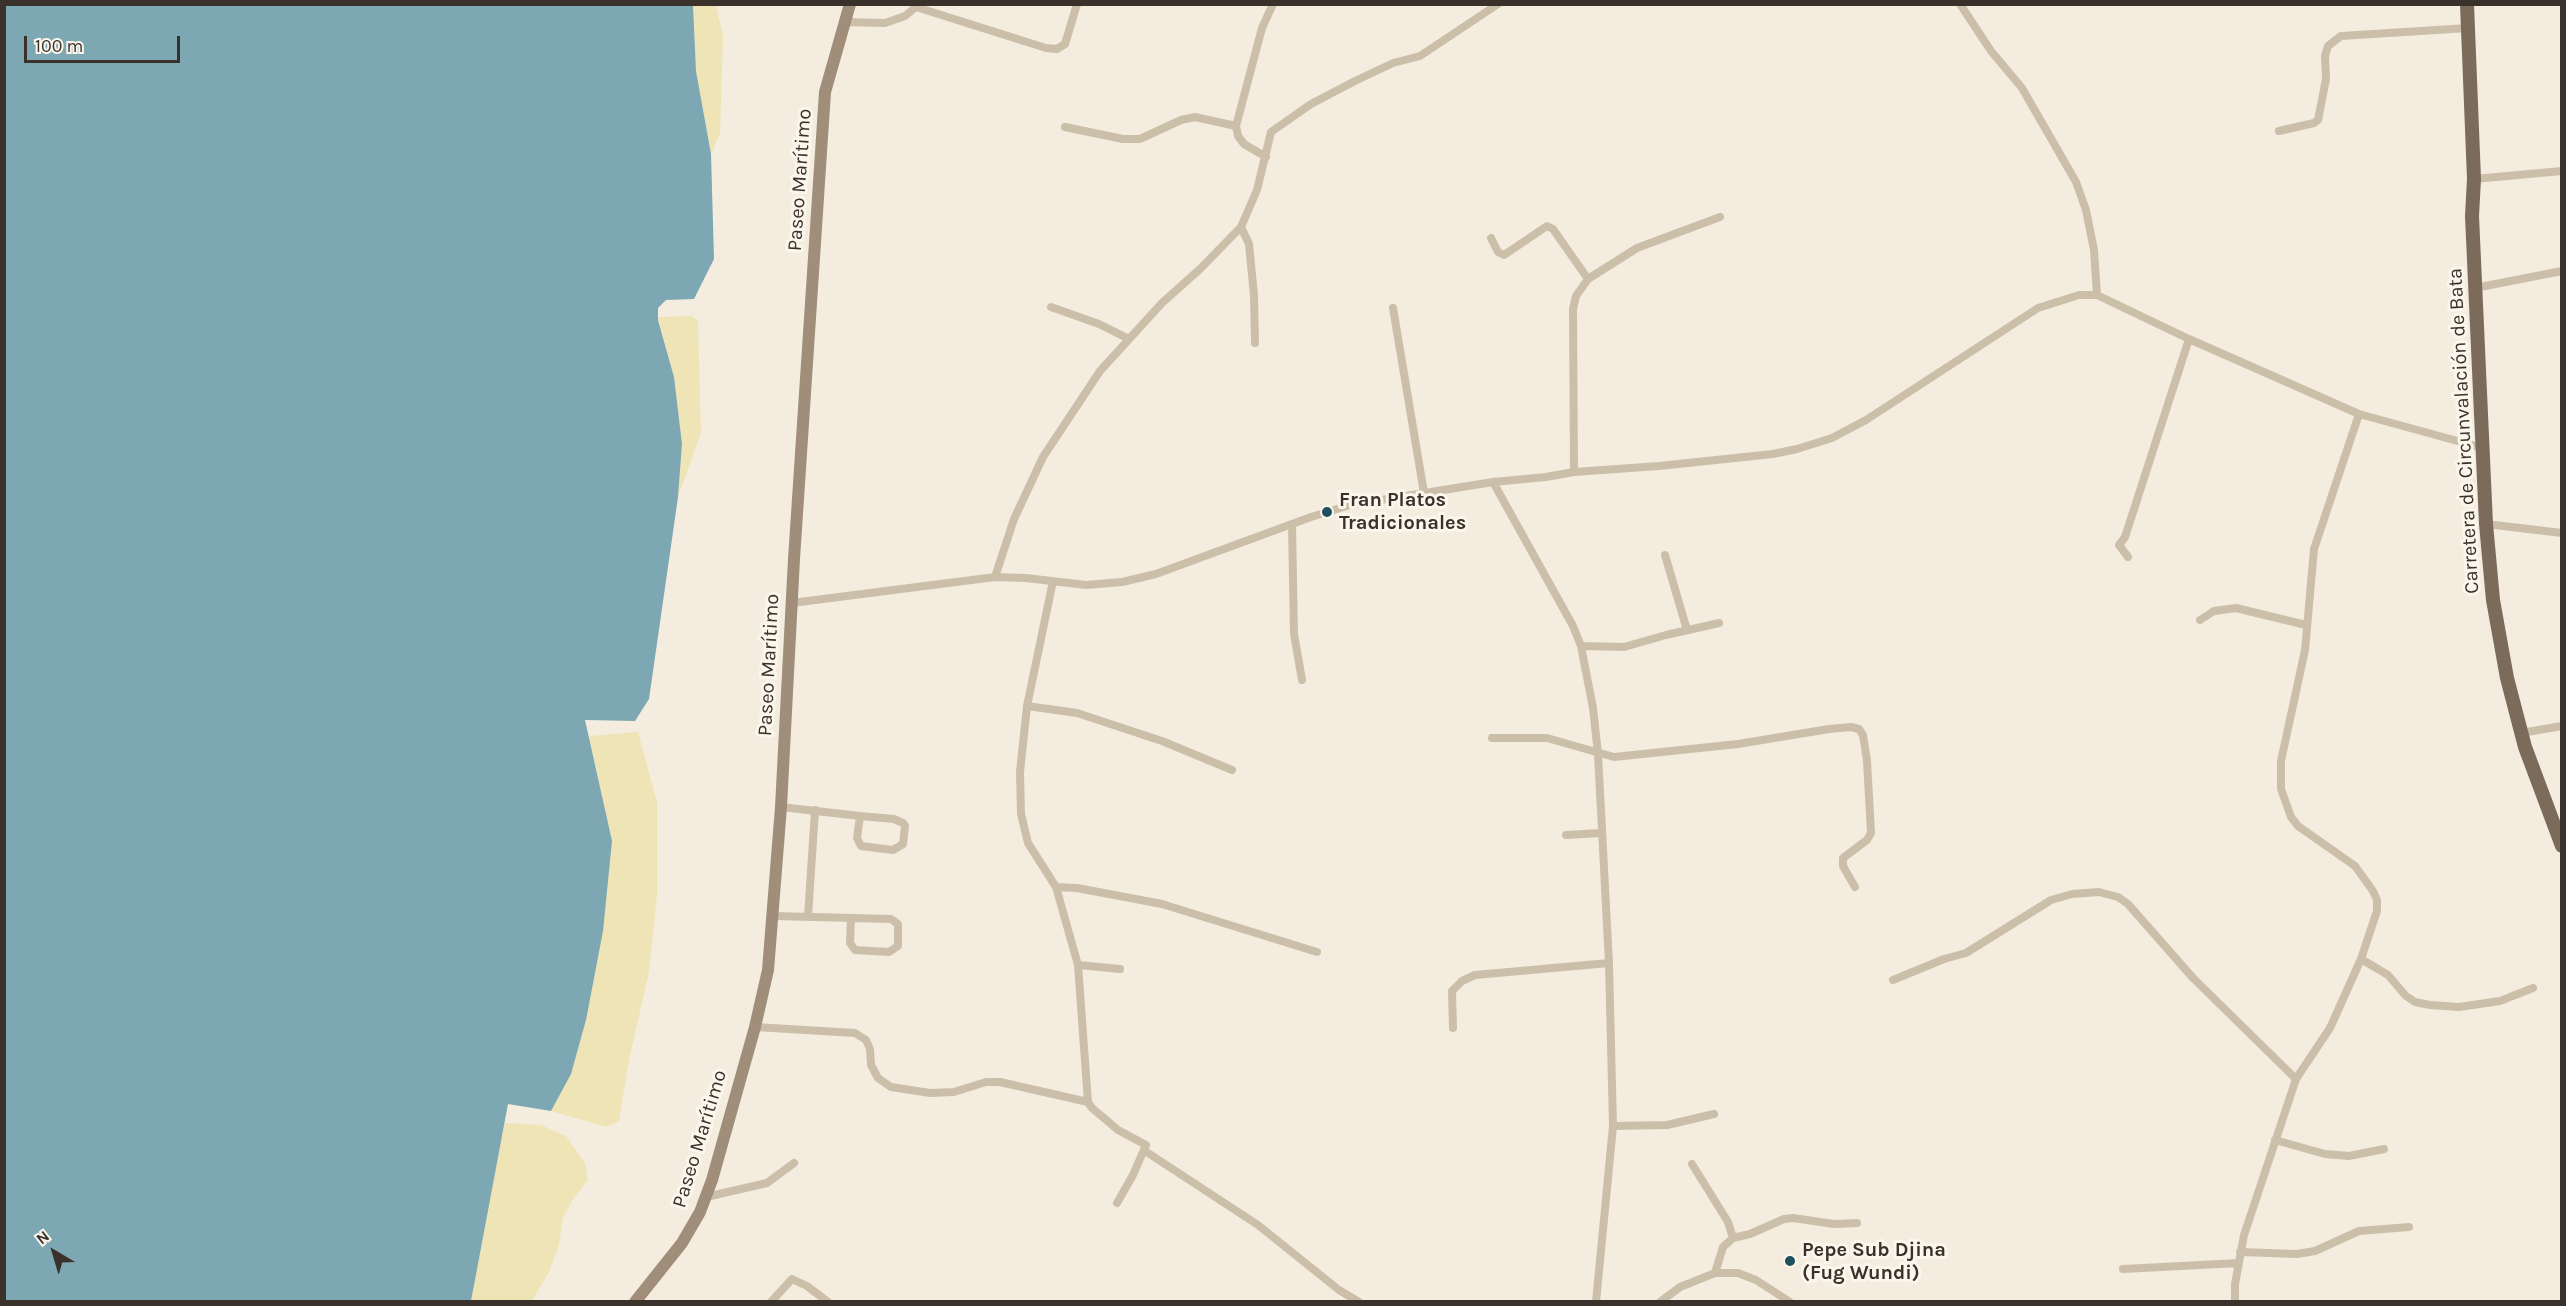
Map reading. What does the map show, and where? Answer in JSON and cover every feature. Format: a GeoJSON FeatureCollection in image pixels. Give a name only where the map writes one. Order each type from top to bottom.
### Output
{"type":"FeatureCollection","features":[{"type":"Feature","properties":{"kind":"main road","name":"Paseo Marítimo"},"geometry":{"type":"LineString","coordinates":[[635,1302],[682,1243],[700,1212],[755,1027],[768,970],[774,916],[825,92],[850,4]]}},
{"type":"Feature","properties":{"kind":"main road","name":"Carretera de Circunvalación de Bata"},"geometry":{"type":"LineString","coordinates":[[2467,4],[2474,179],[2472,216],[2475,288],[2486,524],[2493,600],[2507,678],[2521,733],[2562,846]]}},
{"type":"Feature","properties":{"kind":"street"},"geometry":{"type":"LineString","coordinates":[[844,22],[885,23],[905,16],[916,6],[1046,48],[1057,49],[1065,44],[1077,4]]}},
{"type":"Feature","properties":{"kind":"street"},"geometry":{"type":"LineString","coordinates":[[1266,156],[1244,144],[1238,136],[1236,126],[1262,28],[1273,4]]}},
{"type":"Feature","properties":{"kind":"street"},"geometry":{"type":"LineString","coordinates":[[995,577],[1014,519],[1043,457],[1100,371],[1162,303],[1200,269],[1241,227],[1257,190],[1271,132],[1302,110],[1383,67],[1420,56],[1498,4]]}},
{"type":"Feature","properties":{"kind":"street"},"geometry":{"type":"LineString","coordinates":[[1960,4],[1991,51],[2022,88],[2076,182],[2086,210],[2094,249],[2097,295]]}},
{"type":"Feature","properties":{"kind":"street"},"geometry":{"type":"LineString","coordinates":[[2279,131],[2314,123],[2318,120],[2326,79],[2325,56],[2328,46],[2341,36],[2468,28]]}},
{"type":"Feature","properties":{"kind":"street"},"geometry":{"type":"LineString","coordinates":[[1065,127],[1123,139],[1140,139],[1181,120],[1195,117],[1236,126]]}},
{"type":"Feature","properties":{"kind":"street"},"geometry":{"type":"LineString","coordinates":[[2474,179],[2562,171]]}},
{"type":"Feature","properties":{"kind":"street"},"geometry":{"type":"LineString","coordinates":[[1574,472],[1573,309],[1576,296],[1588,279],[1636,248],[1720,217]]}},
{"type":"Feature","properties":{"kind":"street"},"geometry":{"type":"LineString","coordinates":[[1491,238],[1498,252],[1504,255],[1547,226],[1553,229],[1588,279]]}},
{"type":"Feature","properties":{"kind":"street"},"geometry":{"type":"LineString","coordinates":[[1241,227],[1249,244],[1254,295],[1255,344]]}},
{"type":"Feature","properties":{"kind":"street"},"geometry":{"type":"LineString","coordinates":[[2475,288],[2562,271]]}},
{"type":"Feature","properties":{"kind":"street"},"geometry":{"type":"LineString","coordinates":[[792,603],[995,577],[1098,584],[1122,582],[1156,574],[1350,505],[1493,482],[1574,472],[1773,454],[1815,444],[1866,420],[2038,308],[2079,295],[2097,295],[2189,339],[2359,414],[2483,448]]}},
{"type":"Feature","properties":{"kind":"street"},"geometry":{"type":"LineString","coordinates":[[1051,307],[1099,324],[1129,339]]}},
{"type":"Feature","properties":{"kind":"street"},"geometry":{"type":"LineString","coordinates":[[1394,308],[1424,493]]}},
{"type":"Feature","properties":{"kind":"street"},"geometry":{"type":"LineString","coordinates":[[2128,557],[2119,545],[2125,537],[2189,339]]}},
{"type":"Feature","properties":{"kind":"street"},"geometry":{"type":"LineString","coordinates":[[2235,1302],[2240,1252],[2296,1079],[2330,1028],[2361,959],[2377,911],[2377,900],[2373,891],[2348,860],[2298,826],[2286,806],[2281,789],[2281,761],[2301,674],[2316,542],[2359,414]]}},
{"type":"Feature","properties":{"kind":"street"},"geometry":{"type":"LineString","coordinates":[[1493,482],[1567,616],[1581,646],[1598,754],[1609,963],[1613,1126],[1596,1302]]}},
{"type":"Feature","properties":{"kind":"street"},"geometry":{"type":"LineString","coordinates":[[1292,524],[1294,634],[1302,680]]}},
{"type":"Feature","properties":{"kind":"street"},"geometry":{"type":"LineString","coordinates":[[2486,524],[2562,533]]}},
{"type":"Feature","properties":{"kind":"street"},"geometry":{"type":"LineString","coordinates":[[1665,555],[1687,630]]}},
{"type":"Feature","properties":{"kind":"street"},"geometry":{"type":"LineString","coordinates":[[1053,581],[1027,706],[1020,772],[1021,814],[1028,843],[1056,887],[1078,964],[1088,1102],[1118,1131],[1146,1145],[1117,1203]]}},
{"type":"Feature","properties":{"kind":"street"},"geometry":{"type":"LineString","coordinates":[[2200,620],[2214,611],[2236,608],[2306,625]]}},
{"type":"Feature","properties":{"kind":"street"},"geometry":{"type":"LineString","coordinates":[[1581,646],[1624,647],[1719,623]]}},
{"type":"Feature","properties":{"kind":"street"},"geometry":{"type":"LineString","coordinates":[[1027,706],[1077,713],[1162,741],[1232,770]]}},
{"type":"Feature","properties":{"kind":"street"},"geometry":{"type":"LineString","coordinates":[[2521,733],[2562,726]]}},
{"type":"Feature","properties":{"kind":"street"},"geometry":{"type":"LineString","coordinates":[[1492,738],[1547,738],[1598,754],[1614,756],[1669,752],[1829,729],[1851,727],[1859,729],[1863,735],[1867,761],[1871,828],[1867,840],[1843,858],[1843,866],[1855,887]]}},
{"type":"Feature","properties":{"kind":"street"},"geometry":{"type":"LineString","coordinates":[[781,807],[815,810],[860,816],[903,823],[905,826],[903,844],[893,850],[861,846],[857,838],[860,816]]}},
{"type":"Feature","properties":{"kind":"street"},"geometry":{"type":"LineString","coordinates":[[808,917],[815,810]]}},
{"type":"Feature","properties":{"kind":"street"},"geometry":{"type":"LineString","coordinates":[[1566,835],[1601,833]]}},
{"type":"Feature","properties":{"kind":"street"},"geometry":{"type":"LineString","coordinates":[[1056,887],[1077,888],[1162,904],[1317,952]]}},
{"type":"Feature","properties":{"kind":"street"},"geometry":{"type":"LineString","coordinates":[[1893,980],[1944,959],[1966,953],[2051,900],[2072,894],[2099,892],[2118,897],[2128,904],[2193,978],[2296,1079]]}},
{"type":"Feature","properties":{"kind":"street"},"geometry":{"type":"LineString","coordinates":[[774,916],[851,918],[895,921],[898,924],[897,946],[889,952],[855,950],[850,943],[851,918]]}},
{"type":"Feature","properties":{"kind":"street"},"geometry":{"type":"LineString","coordinates":[[2361,959],[2388,975],[2406,996],[2415,1002],[2430,1005],[2458,1007],[2500,1001],[2533,988]]}},
{"type":"Feature","properties":{"kind":"street"},"geometry":{"type":"LineString","coordinates":[[1453,1028],[1452,991],[1462,981],[1475,975],[1609,963]]}},
{"type":"Feature","properties":{"kind":"street"},"geometry":{"type":"LineString","coordinates":[[1078,964],[1120,969]]}},
{"type":"Feature","properties":{"kind":"street"},"geometry":{"type":"LineString","coordinates":[[755,1027],[855,1033],[866,1040],[870,1049],[871,1065],[878,1078],[891,1087],[930,1093],[954,1092],[986,1082],[1000,1082],[1088,1102]]}},
{"type":"Feature","properties":{"kind":"street"},"geometry":{"type":"LineString","coordinates":[[1613,1126],[1667,1125],[1714,1114]]}},
{"type":"Feature","properties":{"kind":"street"},"geometry":{"type":"LineString","coordinates":[[2275,1140],[2325,1154],[2349,1156],[2384,1149]]}},
{"type":"Feature","properties":{"kind":"street"},"geometry":{"type":"LineString","coordinates":[[1144,1151],[1258,1226],[1339,1290],[1359,1302]]}},
{"type":"Feature","properties":{"kind":"street"},"geometry":{"type":"LineString","coordinates":[[706,1197],[767,1183],[794,1163]]}},
{"type":"Feature","properties":{"kind":"street"},"geometry":{"type":"LineString","coordinates":[[1692,1164],[1728,1222],[1733,1238]]}},
{"type":"Feature","properties":{"kind":"street"},"geometry":{"type":"LineString","coordinates":[[1715,1273],[1723,1247],[1733,1238],[1750,1234],[1784,1219],[1793,1218],[1834,1224],[1857,1223]]}},
{"type":"Feature","properties":{"kind":"street"},"geometry":{"type":"LineString","coordinates":[[2240,1252],[2297,1254],[2315,1251],[2359,1231],[2409,1227]]}},
{"type":"Feature","properties":{"kind":"street"},"geometry":{"type":"LineString","coordinates":[[2123,1269],[2239,1263]]}},
{"type":"Feature","properties":{"kind":"street"},"geometry":{"type":"LineString","coordinates":[[1660,1302],[1680,1287],[1715,1273],[1738,1273],[1747,1276],[1776,1291],[1790,1302]]}},
{"type":"Feature","properties":{"kind":"street"},"geometry":{"type":"LineString","coordinates":[[771,1302],[792,1279],[807,1286],[828,1302]]}},
{"type":"Feature","properties":{"kind":"sand"},"geometry":{"type":"Polygon","coordinates":[[[693,5],[716,5],[723,36],[720,134],[711,154],[696,71],[693,5]]]}},
{"type":"Feature","properties":{"kind":"sand"},"geometry":{"type":"Polygon","coordinates":[[[692,316],[698,321],[701,433],[678,497],[682,444],[674,377],[658,317],[692,316]]]}},
{"type":"Feature","properties":{"kind":"sand"},"geometry":{"type":"Polygon","coordinates":[[[638,732],[657,802],[657,895],[649,972],[629,1060],[619,1121],[606,1127],[551,1111],[571,1074],[586,1020],[597,772],[588,736],[638,732]]]}},
{"type":"Feature","properties":{"kind":"sand"},"geometry":{"type":"Polygon","coordinates":[[[505,1123],[541,1125],[566,1136],[585,1163],[588,1180],[573,1199],[563,1218],[559,1245],[549,1272],[532,1301],[471,1302],[479,1247],[505,1123]]]}},
{"type":"Feature","properties":{"kind":"water"},"geometry":{"type":"Polygon","coordinates":[[[5,4],[693,5],[696,71],[711,154],[714,259],[694,299],[666,300],[658,308],[658,320],[674,377],[682,444],[678,497],[649,699],[635,721],[585,720],[612,841],[603,931],[586,1020],[571,1074],[551,1111],[508,1104],[471,1301],[5,1301],[5,4]]]}},
{"type":"Feature","properties":{"kind":"place","name":"Fran Platos Tradicionales"},"geometry":{"type":"Point","coordinates":[1327,512]}},
{"type":"Feature","properties":{"kind":"place","name":"Pepe Sub Djina (Fug Wundi)"},"geometry":{"type":"Point","coordinates":[1790,1261]}}]}
